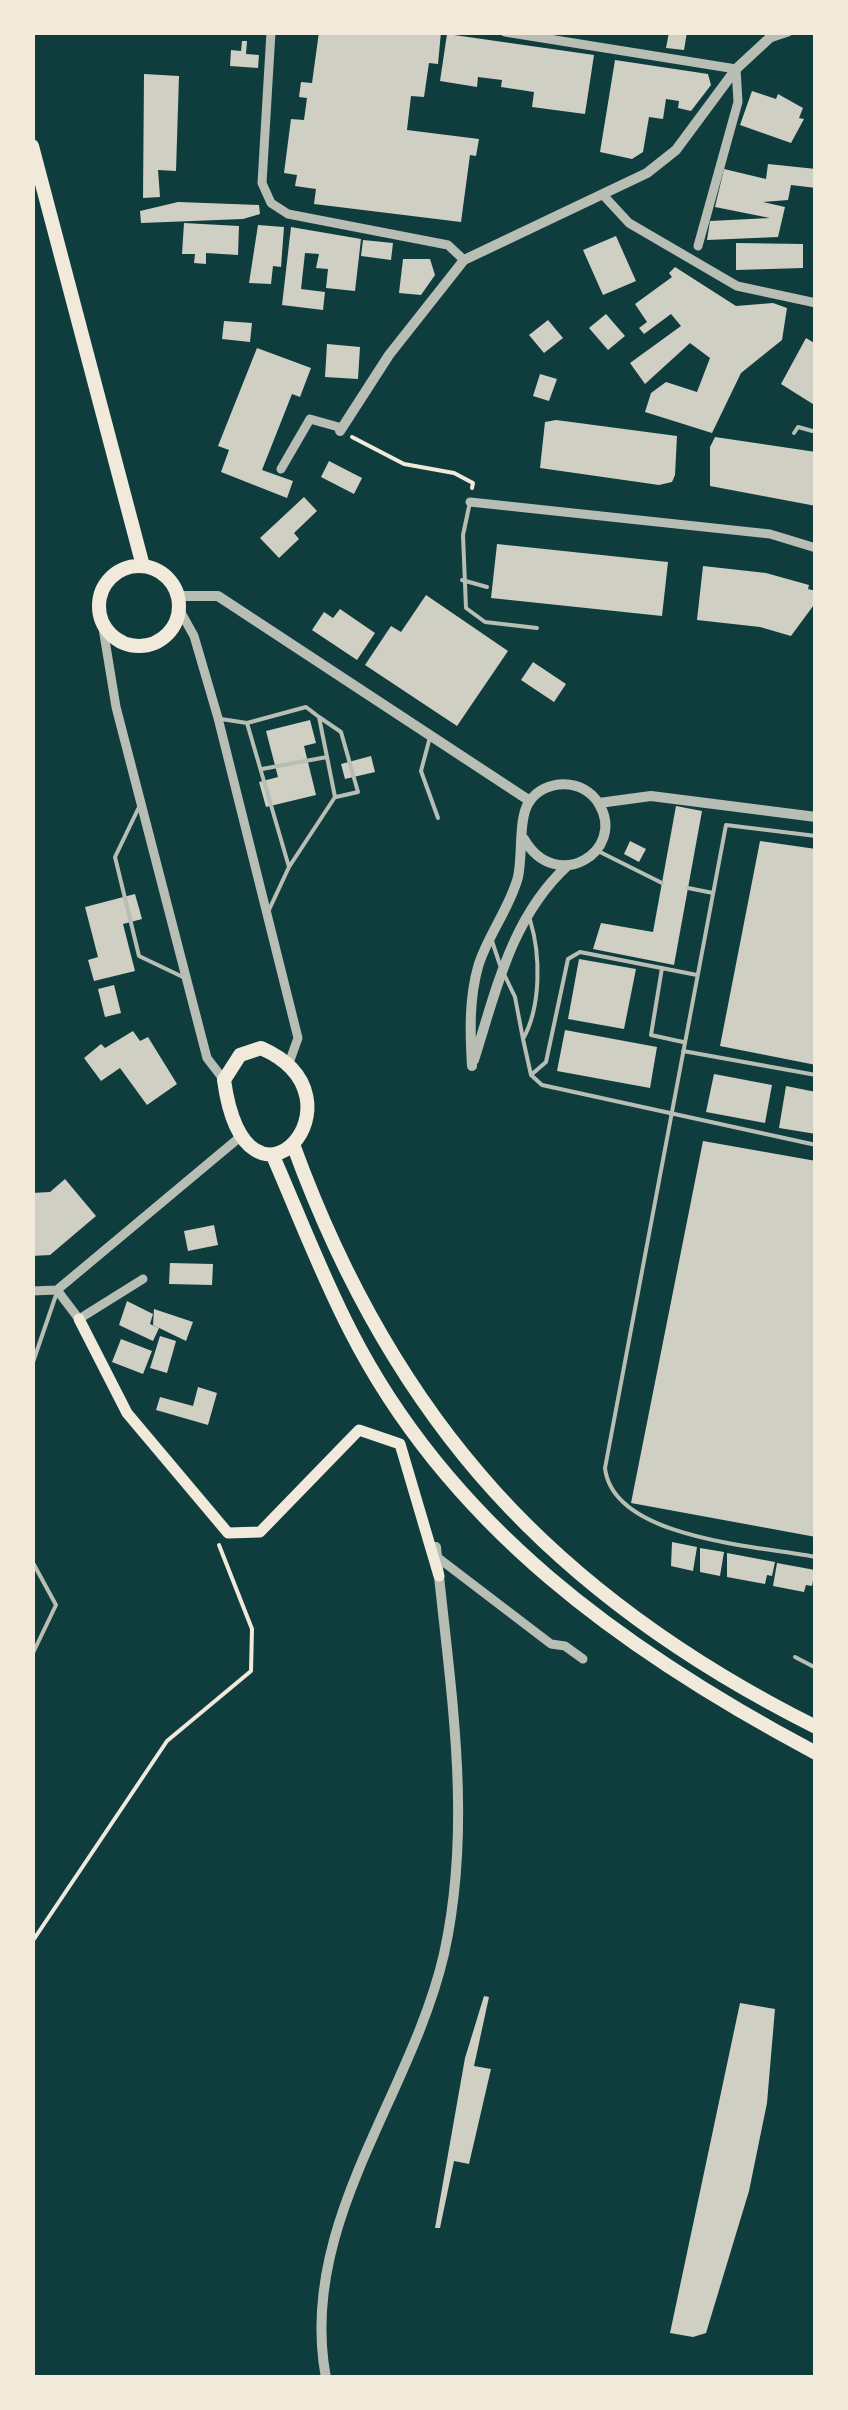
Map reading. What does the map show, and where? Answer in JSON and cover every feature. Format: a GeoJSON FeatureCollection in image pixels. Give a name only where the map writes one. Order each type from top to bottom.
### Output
{"type":"FeatureCollection","features":[{"type":"Feature","properties":{"kind":"main road"},"geometry":{"type":"LineString","coordinates":[[32,146],[144,566]]}},
{"type":"Feature","properties":{"kind":"main road"},"geometry":{"type":"LineString","coordinates":[[144,566],[166,576],[179,602],[170,631],[142,646],[118,640],[102,622],[99,598],[110,576],[144,566]]}},
{"type":"Feature","properties":{"kind":"main road"},"geometry":{"type":"LineString","coordinates":[[261,1048],[289,1063],[303,1089],[305,1130],[294,1147],[273,1156],[254,1150],[240,1137],[229,1115],[224,1080],[230,1066],[250,1049],[261,1048]]}},
{"type":"Feature","properties":{"kind":"main road"},"geometry":{"type":"LineString","coordinates":[[294,1147],[368,1317],[451,1442],[551,1551],[681,1651],[814,1726]]}},
{"type":"Feature","properties":{"kind":"main road"},"geometry":{"type":"LineString","coordinates":[[273,1156],[349,1329],[424,1445],[523,1558],[577,1604],[665,1668],[816,1753]]}},
{"type":"Feature","properties":{"kind":"main road"},"geometry":{"type":"LineString","coordinates":[[79,1319],[126,1413],[228,1532],[260,1532],[358,1430],[400,1444],[440,1576]]}},
{"type":"Feature","properties":{"kind":"street"},"geometry":{"type":"LineString","coordinates":[[270,32],[262,183],[271,203],[288,214],[448,245],[464,260]]}},
{"type":"Feature","properties":{"kind":"street"},"geometry":{"type":"LineString","coordinates":[[505,32],[736,69]]}},
{"type":"Feature","properties":{"kind":"street"},"geometry":{"type":"LineString","coordinates":[[281,469],[310,419],[341,430],[388,355],[464,260],[647,172],[676,150],[736,69],[773,35],[788,32]]}},
{"type":"Feature","properties":{"kind":"street"},"geometry":{"type":"LineString","coordinates":[[698,246],[738,102],[736,69]]}},
{"type":"Feature","properties":{"kind":"street"},"geometry":{"type":"LineString","coordinates":[[604,196],[628,223],[737,286],[816,303]]}},
{"type":"Feature","properties":{"kind":"street"},"geometry":{"type":"LineString","coordinates":[[470,502],[770,534],[816,548]]}},
{"type":"Feature","properties":{"kind":"street"},"geometry":{"type":"LineString","coordinates":[[289,1063],[298,1038],[218,718],[194,636],[179,602],[218,596],[530,801]]}},
{"type":"Feature","properties":{"kind":"street"},"geometry":{"type":"LineString","coordinates":[[102,622],[116,707],[207,1058],[224,1080]]}},
{"type":"Feature","properties":{"kind":"street"},"geometry":{"type":"LineString","coordinates":[[524,839],[540,860],[567,866],[580,863],[596,850],[605,831],[599,804],[578,786],[564,784],[539,791],[524,812],[517,879],[492,941],[478,964],[469,1024],[472,1066],[492,989],[540,891],[567,866]]}},
{"type":"Feature","properties":{"kind":"street"},"geometry":{"type":"LineString","coordinates":[[599,804],[651,796],[816,816]]}},
{"type":"Feature","properties":{"kind":"street"},"geometry":{"type":"LineString","coordinates":[[32,1291],[57,1290],[240,1137]]}},
{"type":"Feature","properties":{"kind":"street"},"geometry":{"type":"LineString","coordinates":[[57,1290],[79,1319],[144,1280]]}},
{"type":"Feature","properties":{"kind":"street"},"geometry":{"type":"LineString","coordinates":[[326,2378],[320,2300],[330,2246],[422,2028],[451,1917],[459,1802],[437,1552]]}},
{"type":"Feature","properties":{"kind":"street"},"geometry":{"type":"LineString","coordinates":[[437,1552],[551,1644],[565,1646],[583,1659]]}},
{"type":"Feature","properties":{"kind":"lane"},"geometry":{"type":"LineString","coordinates":[[794,433],[798,427],[816,432]]}},
{"type":"Feature","properties":{"kind":"lane"},"geometry":{"type":"LineString","coordinates":[[470,502],[463,535],[466,608],[485,622],[537,628]]}},
{"type":"Feature","properties":{"kind":"lane"},"geometry":{"type":"LineString","coordinates":[[462,580],[487,587]]}},
{"type":"Feature","properties":{"kind":"lane"},"geometry":{"type":"LineString","coordinates":[[218,718],[247,724],[306,707],[341,732],[358,792],[336,797],[288,868],[266,916]]}},
{"type":"Feature","properties":{"kind":"lane"},"geometry":{"type":"LineString","coordinates":[[319,717],[336,797]]}},
{"type":"Feature","properties":{"kind":"lane"},"geometry":{"type":"LineString","coordinates":[[247,724],[288,868]]}},
{"type":"Feature","properties":{"kind":"lane"},"geometry":{"type":"LineString","coordinates":[[430,737],[421,771],[424,790],[438,818]]}},
{"type":"Feature","properties":{"kind":"lane"},"geometry":{"type":"LineString","coordinates":[[260,770],[326,758]]}},
{"type":"Feature","properties":{"kind":"lane"},"geometry":{"type":"LineString","coordinates":[[142,801],[114,857],[139,956],[188,980]]}},
{"type":"Feature","properties":{"kind":"lane"},"geometry":{"type":"LineString","coordinates":[[816,836],[726,825],[605,1468],[606,1483],[626,1508],[651,1524],[816,1557]]}},
{"type":"Feature","properties":{"kind":"lane"},"geometry":{"type":"LineString","coordinates":[[596,850],[662,883]]}},
{"type":"Feature","properties":{"kind":"lane"},"geometry":{"type":"LineString","coordinates":[[688,888],[713,893]]}},
{"type":"Feature","properties":{"kind":"lane"},"geometry":{"type":"LineString","coordinates":[[523,1038],[533,1021],[537,943],[528,914]]}},
{"type":"Feature","properties":{"kind":"lane"},"geometry":{"type":"LineString","coordinates":[[492,941],[514,997],[531,1075],[542,1086],[816,1145]]}},
{"type":"Feature","properties":{"kind":"lane"},"geometry":{"type":"LineString","coordinates":[[531,1075],[546,1062],[568,959],[580,952],[698,975]]}},
{"type":"Feature","properties":{"kind":"lane"},"geometry":{"type":"LineString","coordinates":[[662,968],[651,1034],[684,1042]]}},
{"type":"Feature","properties":{"kind":"lane"},"geometry":{"type":"LineString","coordinates":[[683,1051],[816,1075]]}},
{"type":"Feature","properties":{"kind":"lane"},"geometry":{"type":"LineString","coordinates":[[32,1365],[57,1290]]}},
{"type":"Feature","properties":{"kind":"lane"},"geometry":{"type":"LineString","coordinates":[[32,1562],[56,1605],[32,1655]]}},
{"type":"Feature","properties":{"kind":"lane"},"geometry":{"type":"LineString","coordinates":[[794,1657],[816,1668]]}},
{"type":"Feature","properties":{"kind":"path"},"geometry":{"type":"LineString","coordinates":[[341,430],[404,464],[454,473],[473,483],[470,502]]}},
{"type":"Feature","properties":{"kind":"path"},"geometry":{"type":"LineString","coordinates":[[32,1942],[168,1741],[251,1670],[252,1629],[214,1531]]}},
{"type":"Feature","properties":{"kind":"building"},"geometry":{"type":"Polygon","coordinates":[[[319,32],[441,32],[438,64],[429,63],[424,97],[411,96],[407,130],[479,139],[476,156],[470,155],[461,222],[314,204],[316,189],[295,186],[297,175],[284,173],[291,119],[304,120],[307,98],[299,97],[301,82],[312,83],[319,32]]]}},
{"type":"Feature","properties":{"kind":"building"},"geometry":{"type":"Polygon","coordinates":[[[669,32],[687,32],[684,50],[666,48],[669,32]]]}},
{"type":"Feature","properties":{"kind":"building"},"geometry":{"type":"Polygon","coordinates":[[[447,34],[594,55],[585,114],[532,107],[534,92],[501,87],[502,80],[478,77],[477,87],[440,81],[447,34]]]}},
{"type":"Feature","properties":{"kind":"building"},"geometry":{"type":"Polygon","coordinates":[[[242,41],[247,41],[246,54],[259,55],[258,68],[230,66],[231,50],[241,51],[242,41]]]}},
{"type":"Feature","properties":{"kind":"building"},"geometry":{"type":"Polygon","coordinates":[[[615,60],[708,74],[711,85],[691,111],[678,108],[679,101],[666,99],[663,119],[649,117],[643,152],[632,159],[600,152],[615,60]]]}},
{"type":"Feature","properties":{"kind":"building"},"geometry":{"type":"Polygon","coordinates":[[[144,74],[179,76],[176,171],[158,170],[160,197],[143,198],[144,74]]]}},
{"type":"Feature","properties":{"kind":"building"},"geometry":{"type":"Polygon","coordinates":[[[752,91],[776,99],[778,94],[803,108],[799,118],[804,119],[791,143],[740,125],[752,91]]]}},
{"type":"Feature","properties":{"kind":"building"},"geometry":{"type":"Polygon","coordinates":[[[768,164],[816,169],[816,188],[791,185],[788,200],[763,202],[785,207],[778,237],[707,240],[710,221],[770,218],[715,207],[724,169],[766,179],[768,164]]]}},
{"type":"Feature","properties":{"kind":"building"},"geometry":{"type":"Polygon","coordinates":[[[178,202],[259,205],[260,214],[243,219],[141,223],[140,211],[178,202]]]}},
{"type":"Feature","properties":{"kind":"building"},"geometry":{"type":"Polygon","coordinates":[[[184,223],[239,226],[238,255],[206,253],[206,264],[194,263],[195,254],[182,254],[184,223]]]}},
{"type":"Feature","properties":{"kind":"building"},"geometry":{"type":"Polygon","coordinates":[[[258,225],[284,227],[281,267],[273,266],[271,284],[249,283],[258,225]]]}},
{"type":"Feature","properties":{"kind":"building"},"geometry":{"type":"Polygon","coordinates":[[[291,227],[361,239],[355,291],[326,288],[328,269],[316,268],[319,254],[305,253],[301,289],[325,292],[323,310],[282,305],[291,227]]]}},
{"type":"Feature","properties":{"kind":"building"},"geometry":{"type":"Polygon","coordinates":[[[616,236],[636,281],[603,295],[583,250],[616,236]]]}},
{"type":"Feature","properties":{"kind":"building"},"geometry":{"type":"Polygon","coordinates":[[[363,240],[393,243],[391,260],[361,256],[363,240]]]}},
{"type":"Feature","properties":{"kind":"building"},"geometry":{"type":"Polygon","coordinates":[[[736,243],[803,244],[803,268],[736,270],[736,243]]]}},
{"type":"Feature","properties":{"kind":"building"},"geometry":{"type":"Polygon","coordinates":[[[403,259],[430,259],[435,275],[421,295],[399,293],[403,259]]]}},
{"type":"Feature","properties":{"kind":"building"},"geometry":{"type":"Polygon","coordinates":[[[675,267],[736,306],[773,303],[787,308],[782,340],[741,373],[712,433],[645,412],[651,393],[666,382],[697,392],[710,358],[690,343],[645,384],[630,363],[681,326],[671,314],[644,334],[639,328],[647,322],[635,304],[672,277],[669,273],[675,267]]]}},
{"type":"Feature","properties":{"kind":"building"},"geometry":{"type":"Polygon","coordinates":[[[606,314],[625,336],[608,350],[589,328],[606,314]]]}},
{"type":"Feature","properties":{"kind":"building"},"geometry":{"type":"Polygon","coordinates":[[[548,320],[563,338],[544,353],[529,335],[548,320]]]}},
{"type":"Feature","properties":{"kind":"building"},"geometry":{"type":"Polygon","coordinates":[[[224,321],[252,323],[250,342],[222,339],[224,321]]]}},
{"type":"Feature","properties":{"kind":"building"},"geometry":{"type":"Polygon","coordinates":[[[806,338],[816,344],[816,406],[781,384],[806,338]]]}},
{"type":"Feature","properties":{"kind":"building"},"geometry":{"type":"Polygon","coordinates":[[[327,344],[360,347],[358,379],[325,377],[327,344]]]}},
{"type":"Feature","properties":{"kind":"building"},"geometry":{"type":"Polygon","coordinates":[[[257,348],[311,368],[300,397],[292,394],[262,470],[293,481],[287,498],[221,472],[229,450],[218,446],[257,348]]]}},
{"type":"Feature","properties":{"kind":"building"},"geometry":{"type":"Polygon","coordinates":[[[540,374],[557,379],[549,401],[533,396],[540,374]]]}},
{"type":"Feature","properties":{"kind":"building"},"geometry":{"type":"Polygon","coordinates":[[[556,420],[677,436],[672,482],[659,485],[540,468],[545,422],[556,420]]]}},
{"type":"Feature","properties":{"kind":"building"},"geometry":{"type":"Polygon","coordinates":[[[715,437],[816,452],[816,506],[710,486],[710,447],[715,437]]]}},
{"type":"Feature","properties":{"kind":"building"},"geometry":{"type":"Polygon","coordinates":[[[329,461],[362,478],[354,494],[321,477],[329,461]]]}},
{"type":"Feature","properties":{"kind":"building"},"geometry":{"type":"Polygon","coordinates":[[[304,497],[317,511],[294,533],[299,539],[279,558],[260,538],[304,497]]]}},
{"type":"Feature","properties":{"kind":"building"},"geometry":{"type":"Polygon","coordinates":[[[497,544],[668,562],[662,616],[491,598],[497,544]]]}},
{"type":"Feature","properties":{"kind":"building"},"geometry":{"type":"Polygon","coordinates":[[[703,566],[766,573],[809,585],[808,589],[816,591],[816,602],[791,636],[760,627],[697,620],[703,566]]]}},
{"type":"Feature","properties":{"kind":"building"},"geometry":{"type":"Polygon","coordinates":[[[426,595],[508,651],[457,726],[365,665],[391,626],[401,632],[426,595]]]}},
{"type":"Feature","properties":{"kind":"building"},"geometry":{"type":"Polygon","coordinates":[[[340,609],[375,633],[357,660],[312,630],[324,612],[333,618],[340,609]]]}},
{"type":"Feature","properties":{"kind":"building"},"geometry":{"type":"Polygon","coordinates":[[[533,662],[566,684],[554,702],[521,680],[533,662]]]}},
{"type":"Feature","properties":{"kind":"building"},"geometry":{"type":"Polygon","coordinates":[[[310,720],[316,743],[304,746],[316,795],[266,807],[259,782],[278,777],[266,731],[310,720]]]}},
{"type":"Feature","properties":{"kind":"building"},"geometry":{"type":"Polygon","coordinates":[[[371,756],[375,772],[345,779],[341,764],[371,756]]]}},
{"type":"Feature","properties":{"kind":"building"},"geometry":{"type":"Polygon","coordinates":[[[676,806],[702,811],[674,965],[593,949],[601,923],[653,932],[676,806]]]}},
{"type":"Feature","properties":{"kind":"building"},"geometry":{"type":"Polygon","coordinates":[[[630,841],[646,849],[639,862],[624,854],[630,841]]]}},
{"type":"Feature","properties":{"kind":"building"},"geometry":{"type":"Polygon","coordinates":[[[760,841],[816,849],[816,1065],[720,1046],[760,841]]]}},
{"type":"Feature","properties":{"kind":"building"},"geometry":{"type":"Polygon","coordinates":[[[135,894],[142,919],[123,924],[135,971],[94,981],[88,960],[98,957],[85,907],[135,894]]]}},
{"type":"Feature","properties":{"kind":"building"},"geometry":{"type":"Polygon","coordinates":[[[579,959],[636,969],[624,1029],[568,1019],[579,959]]]}},
{"type":"Feature","properties":{"kind":"building"},"geometry":{"type":"Polygon","coordinates":[[[114,985],[121,1013],[105,1017],[98,989],[114,985]]]}},
{"type":"Feature","properties":{"kind":"building"},"geometry":{"type":"Polygon","coordinates":[[[565,1030],[657,1047],[650,1088],[557,1071],[565,1030]]]}},
{"type":"Feature","properties":{"kind":"building"},"geometry":{"type":"Polygon","coordinates":[[[133,1031],[140,1041],[148,1037],[177,1084],[147,1105],[120,1068],[101,1081],[84,1058],[101,1044],[105,1048],[133,1031]]]}},
{"type":"Feature","properties":{"kind":"building"},"geometry":{"type":"Polygon","coordinates":[[[714,1074],[772,1085],[765,1123],[706,1112],[714,1074]]]}},
{"type":"Feature","properties":{"kind":"building"},"geometry":{"type":"Polygon","coordinates":[[[786,1086],[816,1092],[816,1134],[779,1128],[786,1086]]]}},
{"type":"Feature","properties":{"kind":"building"},"geometry":{"type":"Polygon","coordinates":[[[703,1141],[816,1161],[816,1537],[631,1503],[703,1141]]]}},
{"type":"Feature","properties":{"kind":"building"},"geometry":{"type":"Polygon","coordinates":[[[65,1179],[96,1216],[50,1255],[32,1256],[32,1193],[50,1192],[65,1179]]]}},
{"type":"Feature","properties":{"kind":"building"},"geometry":{"type":"Polygon","coordinates":[[[214,1225],[218,1245],[188,1251],[184,1231],[214,1225]]]}},
{"type":"Feature","properties":{"kind":"building"},"geometry":{"type":"Polygon","coordinates":[[[170,1263],[213,1264],[212,1285],[169,1284],[170,1263]]]}},
{"type":"Feature","properties":{"kind":"building"},"geometry":{"type":"Polygon","coordinates":[[[127,1301],[153,1314],[150,1324],[159,1328],[153,1341],[119,1325],[127,1301]]]}},
{"type":"Feature","properties":{"kind":"building"},"geometry":{"type":"Polygon","coordinates":[[[154,1309],[193,1322],[186,1341],[153,1325],[154,1309]]]}},
{"type":"Feature","properties":{"kind":"building"},"geometry":{"type":"Polygon","coordinates":[[[160,1336],[176,1341],[167,1373],[150,1368],[160,1336]]]}},
{"type":"Feature","properties":{"kind":"building"},"geometry":{"type":"Polygon","coordinates":[[[121,1339],[152,1351],[143,1374],[112,1362],[121,1339]]]}},
{"type":"Feature","properties":{"kind":"building"},"geometry":{"type":"Polygon","coordinates":[[[198,1387],[217,1393],[208,1425],[156,1410],[160,1397],[193,1406],[198,1387]]]}},
{"type":"Feature","properties":{"kind":"building"},"geometry":{"type":"Polygon","coordinates":[[[672,1542],[697,1547],[693,1571],[671,1566],[672,1542]]]}},
{"type":"Feature","properties":{"kind":"building"},"geometry":{"type":"Polygon","coordinates":[[[700,1548],[724,1552],[720,1576],[700,1572],[700,1548]]]}},
{"type":"Feature","properties":{"kind":"building"},"geometry":{"type":"Polygon","coordinates":[[[727,1553],[775,1562],[772,1576],[767,1575],[765,1584],[727,1577],[727,1553]]]}},
{"type":"Feature","properties":{"kind":"building"},"geometry":{"type":"Polygon","coordinates":[[[777,1563],[815,1570],[812,1586],[806,1585],[804,1592],[773,1586],[777,1563]]]}},
{"type":"Feature","properties":{"kind":"building"},"geometry":{"type":"Polygon","coordinates":[[[484,1996],[489,1997],[474,2066],[491,2069],[469,2164],[454,2161],[440,2228],[435,2228],[465,2058],[484,1996]]]}},
{"type":"Feature","properties":{"kind":"building"},"geometry":{"type":"Polygon","coordinates":[[[740,2003],[775,2009],[767,2103],[749,2191],[706,2333],[693,2337],[670,2333],[740,2003]]]}}]}
